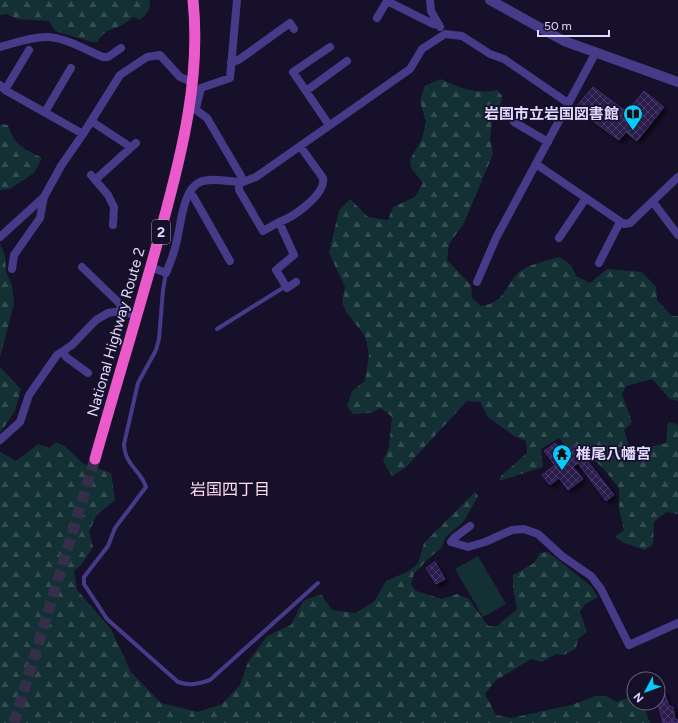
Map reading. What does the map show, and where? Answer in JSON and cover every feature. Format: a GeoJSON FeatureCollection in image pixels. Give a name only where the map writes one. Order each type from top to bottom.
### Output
{"type":"FeatureCollection","features":[{"type":"Feature","properties":{"kind":"highway","name":"National Highway Route 2"},"geometry":{"type":"LineString","coordinates":[[95,459],[151,267],[182,151],[192,106],[195,20],[193,0]]}},
{"type":"Feature","properties":{"kind":"street"},"geometry":{"type":"LineString","coordinates":[[237,0],[230,78],[201,88],[192,106],[207,118],[241,176],[240,190],[263,231],[286,220],[306,206],[320,192],[324,182],[323,178],[300,146]]}},
{"type":"Feature","properties":{"kind":"street"},"geometry":{"type":"LineString","coordinates":[[430,0],[431,11],[445,34]]}},
{"type":"Feature","properties":{"kind":"street"},"geometry":{"type":"LineString","coordinates":[[490,0],[564,41],[678,82]]}},
{"type":"Feature","properties":{"kind":"street"},"geometry":{"type":"LineString","coordinates":[[377,18],[386,1],[433,24],[439,24]]}},
{"type":"Feature","properties":{"kind":"street"},"geometry":{"type":"LineString","coordinates":[[232,62],[240,59],[290,23],[294,29]]}},
{"type":"Feature","properties":{"kind":"street"},"geometry":{"type":"LineString","coordinates":[[151,267],[166,273],[176,244],[185,203],[195,185],[201,182],[241,182],[256,176],[410,69],[422,49],[445,34],[462,36],[490,54],[504,59],[568,104]]}},
{"type":"Feature","properties":{"kind":"street"},"geometry":{"type":"LineString","coordinates":[[0,47],[32,38],[48,37],[60,40],[103,57],[114,54],[121,48]]}},
{"type":"Feature","properties":{"kind":"street"},"geometry":{"type":"LineString","coordinates":[[329,126],[293,72],[330,47]]}},
{"type":"Feature","properties":{"kind":"street"},"geometry":{"type":"LineString","coordinates":[[29,50],[3,88],[83,134]]}},
{"type":"Feature","properties":{"kind":"street"},"geometry":{"type":"LineString","coordinates":[[477,282],[496,238],[596,52]]}},
{"type":"Feature","properties":{"kind":"street"},"geometry":{"type":"LineString","coordinates":[[12,269],[14,255],[40,218],[44,197],[61,166],[120,75],[147,57],[160,55],[180,77],[192,82]]}},
{"type":"Feature","properties":{"kind":"street"},"geometry":{"type":"LineString","coordinates":[[306,91],[347,61]]}},
{"type":"Feature","properties":{"kind":"street"},"geometry":{"type":"LineString","coordinates":[[45,112],[71,68]]}},
{"type":"Feature","properties":{"kind":"street"},"geometry":{"type":"LineString","coordinates":[[91,121],[126,144],[133,146],[93,178],[108,195],[114,208],[113,225]]}},
{"type":"Feature","properties":{"kind":"street"},"geometry":{"type":"LineString","coordinates":[[514,122],[548,142]]}},
{"type":"Feature","properties":{"kind":"street"},"geometry":{"type":"LineString","coordinates":[[536,164],[624,224],[630,223],[678,177]]}},
{"type":"Feature","properties":{"kind":"street"},"geometry":{"type":"LineString","coordinates":[[190,193],[230,261]]}},
{"type":"Feature","properties":{"kind":"street"},"geometry":{"type":"LineString","coordinates":[[0,237],[44,197]]}},
{"type":"Feature","properties":{"kind":"street"},"geometry":{"type":"LineString","coordinates":[[559,238],[586,198]]}},
{"type":"Feature","properties":{"kind":"street"},"geometry":{"type":"LineString","coordinates":[[653,202],[678,235]]}},
{"type":"Feature","properties":{"kind":"street"},"geometry":{"type":"LineString","coordinates":[[280,222],[294,255],[276,270],[288,288],[296,282]]}},
{"type":"Feature","properties":{"kind":"street"},"geometry":{"type":"LineString","coordinates":[[599,263],[620,222]]}},
{"type":"Feature","properties":{"kind":"street"},"geometry":{"type":"LineString","coordinates":[[82,267],[120,304],[121,310]]}},
{"type":"Feature","properties":{"kind":"street"},"geometry":{"type":"LineString","coordinates":[[0,440],[20,422],[29,395],[52,360],[76,341],[96,320],[108,313],[121,310],[137,316]]}},
{"type":"Feature","properties":{"kind":"street"},"geometry":{"type":"LineString","coordinates":[[63,351],[66,357],[88,373]]}},
{"type":"Feature","properties":{"kind":"street"},"geometry":{"type":"LineString","coordinates":[[470,526],[451,542],[468,547],[485,542],[512,530],[524,529],[538,534],[562,556],[591,576],[609,601],[629,645],[678,623]]}},
{"type":"Feature","properties":{"kind":"lane"},"geometry":{"type":"LineString","coordinates":[[166,273],[159,339],[156,350],[138,382],[124,444],[124,454],[144,480],[146,487],[115,528],[108,546],[84,577],[84,584],[107,619],[178,682],[197,684],[210,680],[318,583]]}},
{"type":"Feature","properties":{"kind":"lane"},"geometry":{"type":"LineString","coordinates":[[217,329],[286,286]]}},
{"type":"Feature","properties":{"kind":"green space"},"geometry":{"type":"Polygon","coordinates":[[[0,0],[150,0],[148,12],[140,20],[133,17],[122,25],[107,31],[102,35],[98,42],[92,42],[55,31],[49,21],[17,19],[7,14],[0,15],[0,0]]]}},
{"type":"Feature","properties":{"kind":"green space"},"geometry":{"type":"Polygon","coordinates":[[[440,79],[474,91],[481,92],[497,90],[502,96],[500,108],[492,121],[490,138],[493,154],[464,223],[449,244],[447,260],[471,285],[472,298],[481,306],[495,302],[522,270],[532,265],[559,257],[571,265],[576,276],[590,283],[607,269],[642,272],[656,287],[657,300],[672,316],[678,316],[678,401],[670,399],[652,379],[626,386],[622,394],[632,422],[624,430],[629,446],[641,449],[666,443],[668,422],[677,424],[678,427],[678,514],[666,512],[654,522],[653,544],[645,550],[624,543],[615,537],[624,530],[619,509],[619,488],[602,467],[584,452],[570,451],[559,438],[541,449],[543,467],[499,481],[501,476],[527,453],[526,441],[514,436],[488,417],[480,402],[467,401],[405,468],[392,476],[383,461],[389,447],[392,417],[381,408],[371,413],[353,414],[347,406],[352,391],[365,381],[369,354],[365,336],[347,313],[342,303],[345,287],[329,253],[339,210],[350,199],[368,217],[388,220],[393,207],[415,197],[423,183],[411,168],[410,160],[422,139],[426,122],[420,101],[425,86],[440,79]]]}},
{"type":"Feature","properties":{"kind":"green space"},"geometry":{"type":"Polygon","coordinates":[[[0,124],[8,125],[10,132],[20,146],[42,158],[34,173],[10,189],[0,190],[0,124]]]}},
{"type":"Feature","properties":{"kind":"green space"},"geometry":{"type":"Polygon","coordinates":[[[0,244],[5,255],[6,272],[12,285],[14,304],[0,357],[0,244]]]}},
{"type":"Feature","properties":{"kind":"green space"},"geometry":{"type":"Polygon","coordinates":[[[0,367],[21,389],[15,411],[0,433],[0,367]]]}},
{"type":"Feature","properties":{"kind":"green space"},"geometry":{"type":"Polygon","coordinates":[[[56,442],[65,446],[82,463],[111,473],[115,500],[96,516],[89,532],[93,547],[81,565],[74,571],[77,590],[111,629],[131,672],[161,703],[198,712],[222,704],[240,685],[248,662],[267,636],[291,625],[303,601],[321,594],[332,610],[355,613],[374,602],[386,581],[407,572],[418,564],[424,543],[475,492],[478,496],[464,521],[446,537],[441,548],[414,574],[411,584],[416,591],[442,599],[457,594],[469,599],[488,626],[497,626],[517,609],[513,587],[513,575],[534,563],[540,553],[548,552],[591,586],[598,597],[585,604],[580,612],[587,632],[578,639],[576,648],[564,655],[556,654],[542,662],[531,659],[495,681],[485,694],[496,715],[511,718],[571,705],[596,696],[606,696],[617,702],[626,698],[626,711],[645,711],[650,723],[0,723],[0,452],[16,461],[38,444],[50,448],[56,442]]]}},
{"type":"Feature","properties":{"kind":"green space"},"geometry":{"type":"Polygon","coordinates":[[[478,556],[506,604],[483,617],[455,569],[478,556]]]}},
{"type":"Feature","properties":{"kind":"building"},"geometry":{"type":"Polygon","coordinates":[[[593,87],[627,112],[644,91],[664,107],[637,141],[626,132],[619,140],[575,108],[593,87]]]}},
{"type":"Feature","properties":{"kind":"building","name":"椎尾八幡宮"},"geometry":{"type":"Polygon","coordinates":[[[555,443],[564,454],[575,445],[614,495],[606,501],[578,463],[573,467],[583,479],[568,490],[559,478],[550,485],[542,475],[555,465],[544,451],[555,443]]]}},
{"type":"Feature","properties":{"kind":"building"},"geometry":{"type":"Polygon","coordinates":[[[435,562],[445,579],[436,584],[426,568],[435,562]]]}},
{"type":"Feature","properties":{"kind":"building"},"geometry":{"type":"Polygon","coordinates":[[[666,698],[669,706],[673,707],[675,719],[678,720],[678,723],[663,723],[660,711],[666,711],[666,698]]]}},
{"type":"Feature","properties":{"kind":"tunnel"},"geometry":{"type":"LineString","coordinates":[[14,723],[95,459]]}},
{"type":"Feature","properties":{"kind":"place","name":"岩国市立岩国図書館"},"geometry":{"type":"Point","coordinates":[633,131]}},
{"type":"Feature","properties":{"kind":"place","name":"椎尾八幡宮"},"geometry":{"type":"Point","coordinates":[562,471]}},
{"type":"Feature","properties":{"kind":"district","name":"岩国四丁目"},"geometry":{"type":"Point","coordinates":[230,489]}}]}
